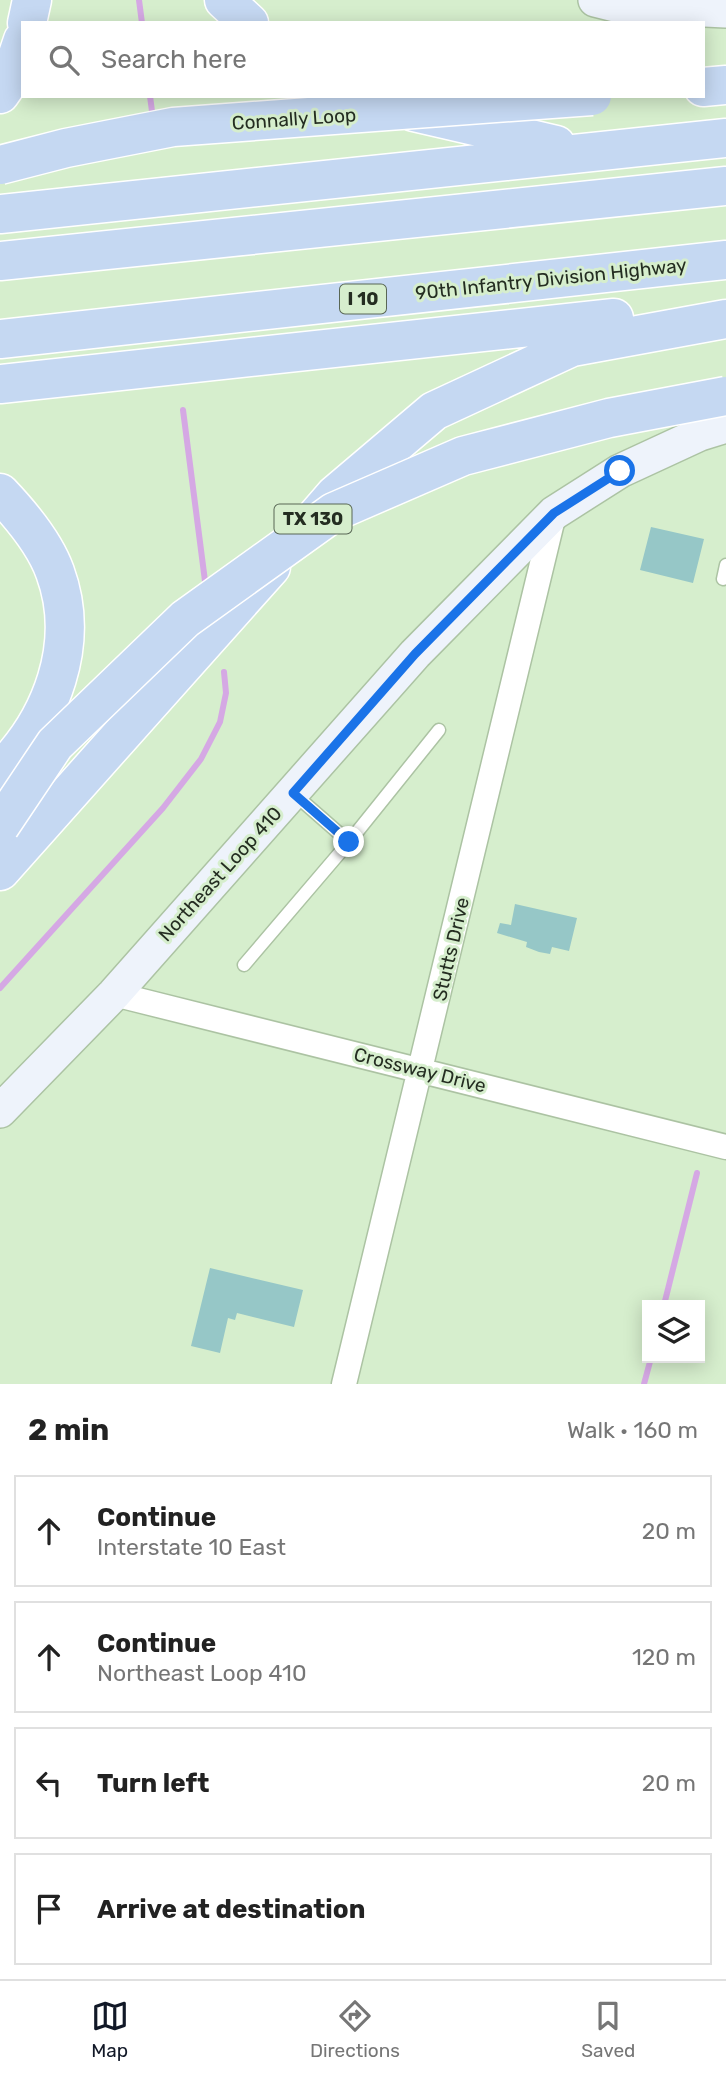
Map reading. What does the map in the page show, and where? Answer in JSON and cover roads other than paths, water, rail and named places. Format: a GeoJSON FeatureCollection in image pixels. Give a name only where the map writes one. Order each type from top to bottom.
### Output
{"type":"FeatureCollection","features":[{"type":"Feature","properties":{"kind":"highway"},"geometry":{"type":"LineString","coordinates":[[27,21],[32,0]]}},
{"type":"Feature","properties":{"kind":"highway"},"geometry":{"type":"LineString","coordinates":[[224,0],[247,21]]}},
{"type":"Feature","properties":{"kind":"highway"},"geometry":{"type":"LineString","coordinates":[[0,94],[9,81],[21,46]]}},
{"type":"Feature","properties":{"kind":"highway"},"geometry":{"type":"LineString","coordinates":[[705,87],[726,85]]}},
{"type":"Feature","properties":{"kind":"highway"},"geometry":{"type":"LineString","coordinates":[[365,98],[374,103],[558,146],[628,148]]}},
{"type":"Feature","properties":{"kind":"highway","name":"Connally Loop"},"geometry":{"type":"LineString","coordinates":[[0,165],[66,148],[173,127],[565,98]]}},
{"type":"Feature","properties":{"kind":"highway"},"geometry":{"type":"LineString","coordinates":[[0,214],[726,138]]}},
{"type":"Feature","properties":{"kind":"highway"},"geometry":{"type":"LineString","coordinates":[[0,261],[726,186]]}},
{"type":"Feature","properties":{"kind":"highway","name":"90th Infantry Division Highway"},"geometry":{"type":"LineString","coordinates":[[0,339],[726,260]]}},
{"type":"Feature","properties":{"kind":"highway"},"geometry":{"type":"LineString","coordinates":[[0,384],[509,327],[726,308]]}},
{"type":"Feature","properties":{"kind":"highway","name":"TX 130"},"geometry":{"type":"LineString","coordinates":[[0,871],[335,495],[434,411],[572,347],[726,319]]}},
{"type":"Feature","properties":{"kind":"highway"},"geometry":{"type":"LineString","coordinates":[[0,826],[55,744],[185,619],[334,512],[463,456],[609,418],[726,396]]}},
{"type":"Feature","properties":{"kind":"highway"},"geometry":{"type":"LineString","coordinates":[[0,493],[18,512],[54,568],[62,593],[65,621],[58,675],[38,726],[24,747],[0,771]]}},
{"type":"Feature","properties":{"kind":"main road"},"geometry":{"type":"LineString","coordinates":[[595,0],[619,6],[726,11]]}},
{"type":"Feature","properties":{"kind":"main road","name":"Northeast Loop 410"},"geometry":{"type":"LineString","coordinates":[[0,1111],[114,994],[415,654],[554,513],[620,471],[700,434],[726,426]]}},
{"type":"Feature","properties":{"kind":"street","name":"Stutts Drive"},"geometry":{"type":"LineString","coordinates":[[344,1384],[422,1070],[554,513]]}},
{"type":"Feature","properties":{"kind":"street","name":"Crossway Drive"},"geometry":{"type":"LineString","coordinates":[[114,994],[726,1147]]}},
{"type":"Feature","properties":{"kind":"lane"},"geometry":{"type":"LineString","coordinates":[[723,579],[726,565]]}},
{"type":"Feature","properties":{"kind":"lane"},"geometry":{"type":"LineString","coordinates":[[244,965],[349,842],[439,730]]}},
{"type":"Feature","properties":{"kind":"lane"},"geometry":{"type":"LineString","coordinates":[[293,793],[349,842]]}},
{"type":"Feature","properties":{"kind":"waterway"},"geometry":{"type":"LineString","coordinates":[[139,0],[142,21]]}},
{"type":"Feature","properties":{"kind":"waterway"},"geometry":{"type":"LineString","coordinates":[[150,98],[153,119]]}},
{"type":"Feature","properties":{"kind":"waterway"},"geometry":{"type":"LineString","coordinates":[[183,410],[205,581]]}},
{"type":"Feature","properties":{"kind":"waterway"},"geometry":{"type":"LineString","coordinates":[[0,988],[163,808],[201,759],[220,722],[226,693],[224,672]]}},
{"type":"Feature","properties":{"kind":"waterway"},"geometry":{"type":"LineString","coordinates":[[665,1300],[697,1173]]}},
{"type":"Feature","properties":{"kind":"waterway"},"geometry":{"type":"LineString","coordinates":[[644,1384],[650,1363]]}}]}
